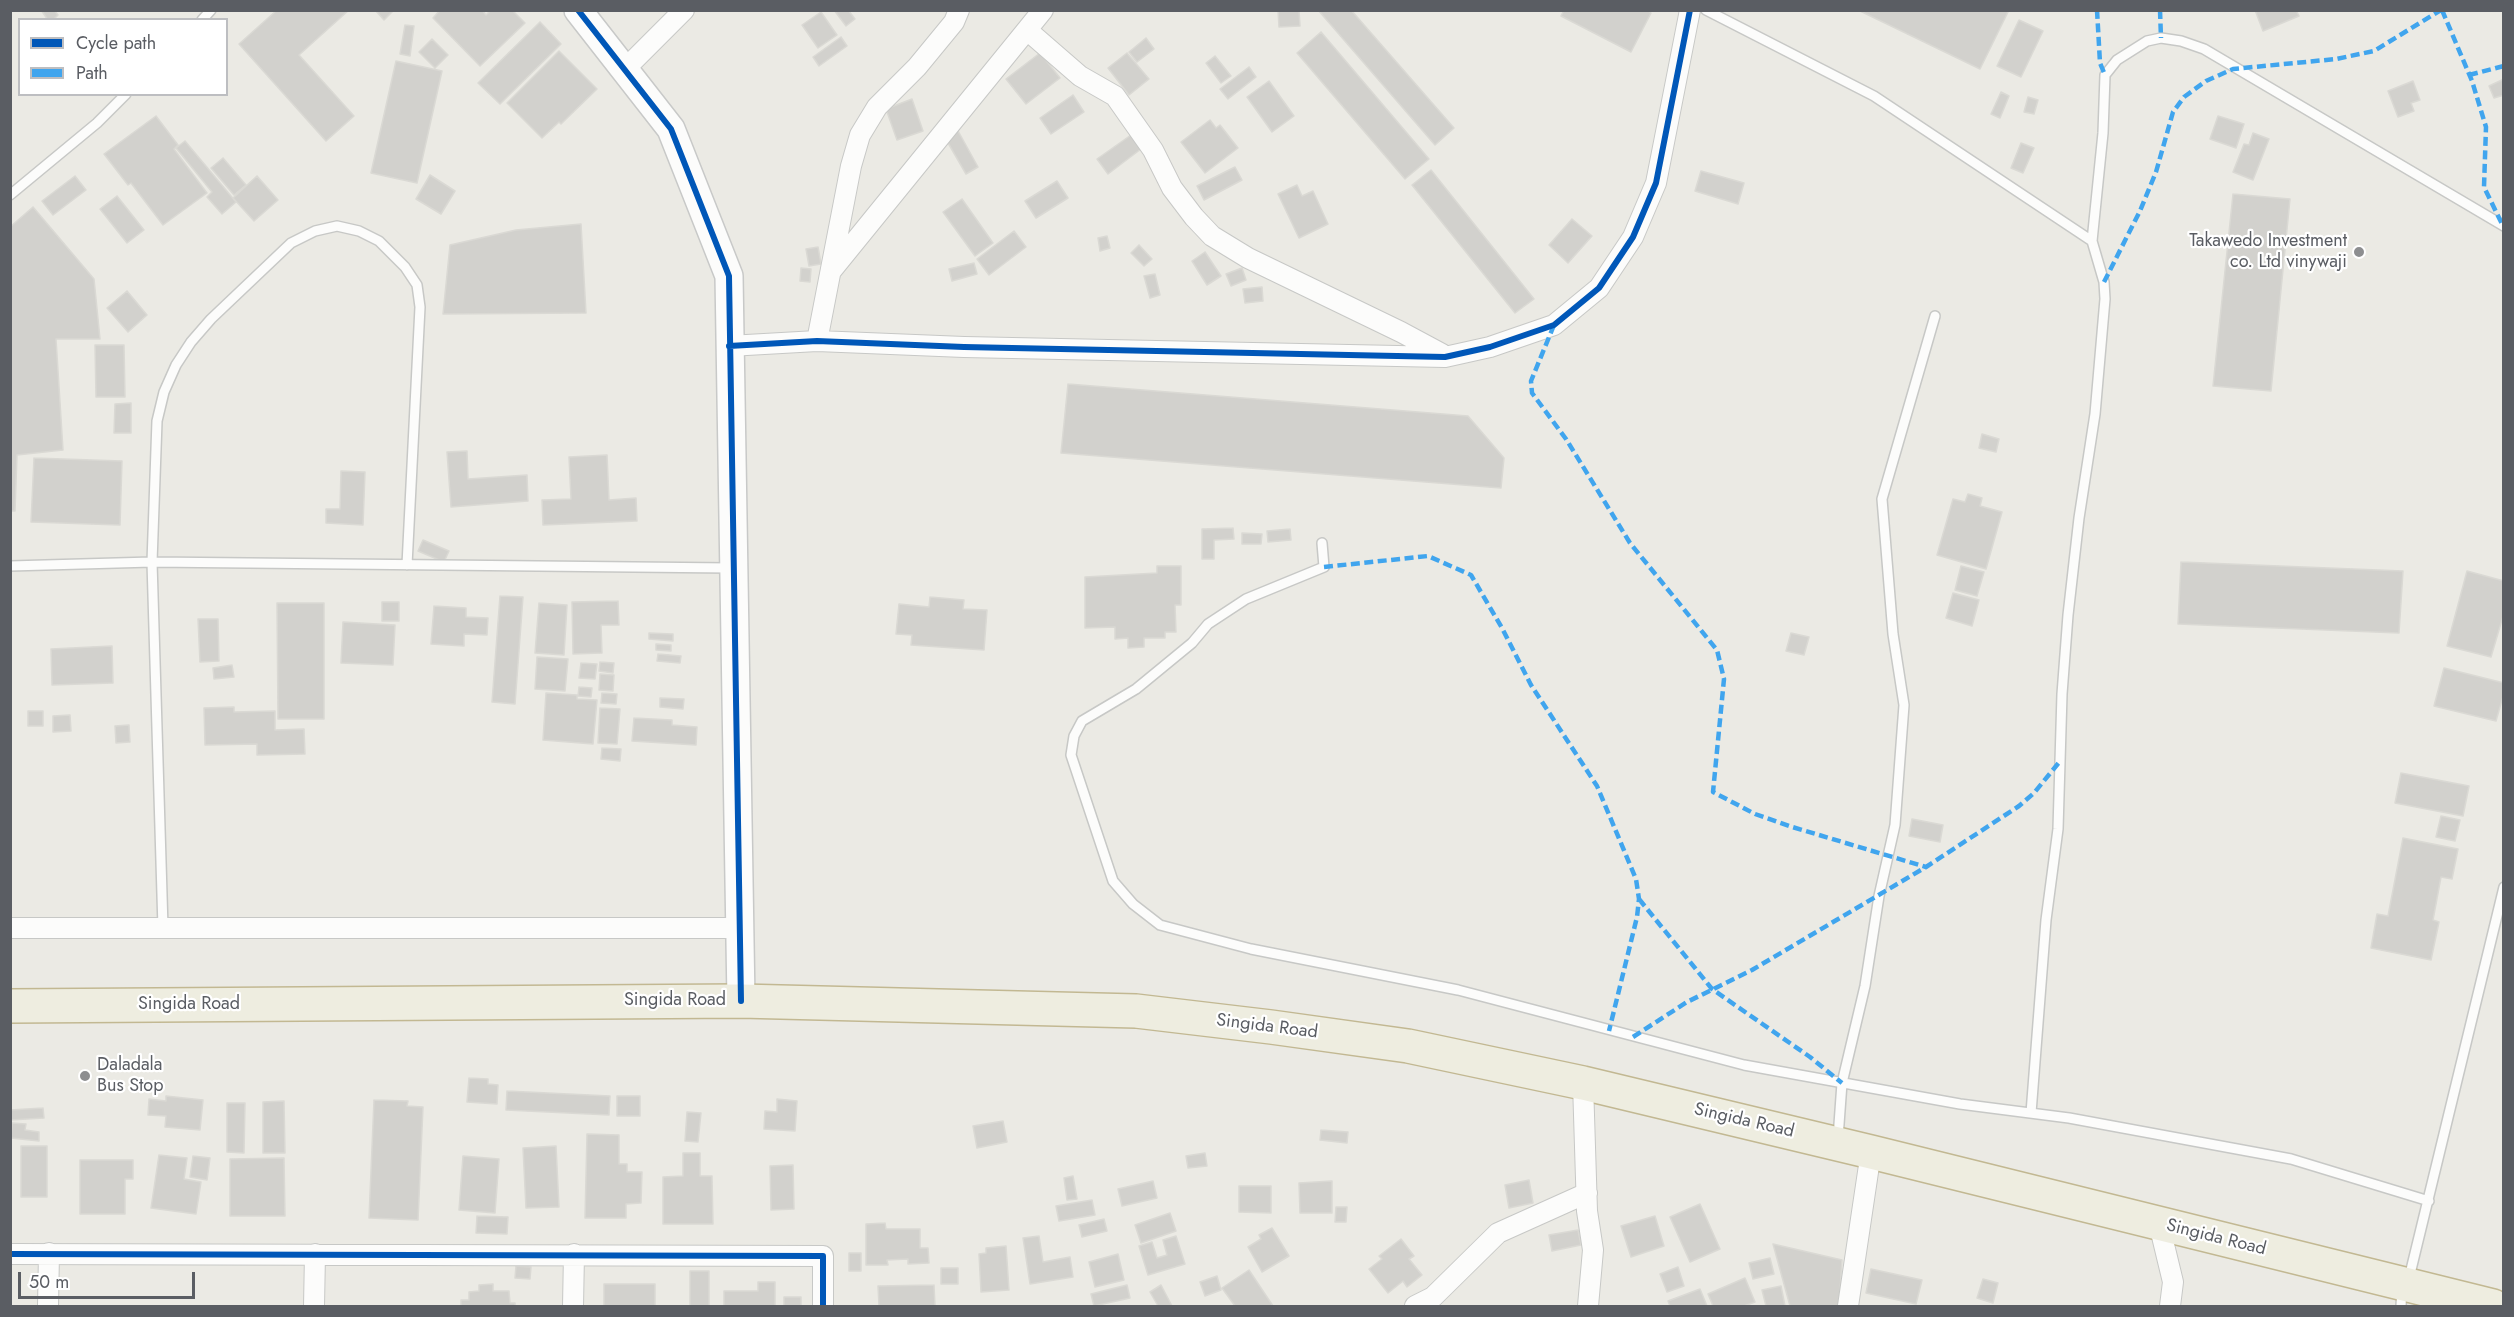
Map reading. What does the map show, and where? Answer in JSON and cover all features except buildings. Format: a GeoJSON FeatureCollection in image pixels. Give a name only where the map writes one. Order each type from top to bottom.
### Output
{"type":"FeatureCollection","features":[{"type":"Feature","properties":{"kind":"highway","name":"Singida Road"},"geometry":{"type":"LineString","coordinates":[[10,1006],[741,1000],[1136,1011],[1408,1046],[1583,1083],[1838,1143],[2159,1224],[2404,1291],[2493,1306]]}},
{"type":"Feature","properties":{"kind":"street"},"geometry":{"type":"LineString","coordinates":[[578,10],[671,129],[729,276],[741,1000]]}},
{"type":"Feature","properties":{"kind":"street"},"geometry":{"type":"LineString","coordinates":[[625,69],[684,10]]}},
{"type":"Feature","properties":{"kind":"street"},"geometry":{"type":"LineString","coordinates":[[817,341],[851,166],[867,122],[877,107],[932,49],[954,22],[959,10]]}},
{"type":"Feature","properties":{"kind":"street"},"geometry":{"type":"LineString","coordinates":[[829,274],[1043,10]]}},
{"type":"Feature","properties":{"kind":"street"},"geometry":{"type":"LineString","coordinates":[[729,346],[817,341],[975,348],[1445,357],[1490,347],[1554,326],[1599,288],[1633,237],[1656,183],[1690,10]]}},
{"type":"Feature","properties":{"kind":"street"},"geometry":{"type":"LineString","coordinates":[[1027,30],[1080,76],[1115,96],[1153,150],[1172,188],[1212,236],[1248,258],[1401,332],[1445,357]]}},
{"type":"Feature","properties":{"kind":"street"},"geometry":{"type":"LineString","coordinates":[[10,928],[740,928]]}},
{"type":"Feature","properties":{"kind":"street"},"geometry":{"type":"LineString","coordinates":[[1583,1083],[1587,1193],[1593,1250],[1587,1306]]}},
{"type":"Feature","properties":{"kind":"street"},"geometry":{"type":"LineString","coordinates":[[1848,1306],[1871,1152]]}},
{"type":"Feature","properties":{"kind":"street"},"geometry":{"type":"LineString","coordinates":[[1415,1306],[1433,1297],[1498,1233],[1587,1193]]}},
{"type":"Feature","properties":{"kind":"street"},"geometry":{"type":"LineString","coordinates":[[2159,1224],[2173,1282],[2170,1306]]}},
{"type":"Feature","properties":{"kind":"street"},"geometry":{"type":"LineString","coordinates":[[48,1306],[49,1252]]}},
{"type":"Feature","properties":{"kind":"street"},"geometry":{"type":"LineString","coordinates":[[10,1254],[49,1252],[824,1256],[823,1306]]}},
{"type":"Feature","properties":{"kind":"street"},"geometry":{"type":"LineString","coordinates":[[314,1306],[315,1254]]}},
{"type":"Feature","properties":{"kind":"street"},"geometry":{"type":"LineString","coordinates":[[573,1306],[574,1254]]}},
{"type":"Feature","properties":{"kind":"lane"},"geometry":{"type":"LineString","coordinates":[[1706,10],[1874,96],[2092,241]]}},
{"type":"Feature","properties":{"kind":"lane"},"geometry":{"type":"LineString","coordinates":[[2031,1113],[2046,920],[2058,828],[2062,694],[2068,615],[2079,518],[2095,414],[2105,299],[2104,282],[2092,241],[2103,133],[2105,75],[2116,60],[2147,41],[2161,38],[2181,41],[2204,49],[2504,226]]}},
{"type":"Feature","properties":{"kind":"lane"},"geometry":{"type":"LineString","coordinates":[[11,194],[97,123],[124,96]]}},
{"type":"Feature","properties":{"kind":"lane"},"geometry":{"type":"LineString","coordinates":[[163,928],[152,562],[157,421],[164,392],[176,365],[191,342],[211,319],[291,243],[315,231],[337,226],[359,231],[380,241],[405,267],[417,285],[420,307],[408,565]]}},
{"type":"Feature","properties":{"kind":"lane"},"geometry":{"type":"LineString","coordinates":[[1838,1143],[1842,1083],[1865,986],[1879,896],[1891,845],[1904,705],[1893,634],[1882,499],[1935,316]]}},
{"type":"Feature","properties":{"kind":"lane"},"geometry":{"type":"LineString","coordinates":[[1322,543],[1324,567],[1246,599],[1208,624],[1192,643],[1136,689],[1082,721],[1074,736],[1071,755],[1113,881],[1133,904],[1160,924],[1251,949],[1458,990],[1744,1065],[1960,1104],[2069,1118],[2291,1159],[2428,1201]]}},
{"type":"Feature","properties":{"kind":"lane"},"geometry":{"type":"LineString","coordinates":[[10,566],[152,562],[733,568]]}},
{"type":"Feature","properties":{"kind":"lane"},"geometry":{"type":"LineString","coordinates":[[2404,1291],[2504,887]]}},
{"type":"Feature","properties":{"kind":"marked path"},"geometry":{"type":"LineString","coordinates":[[2097,10],[2100,63],[2105,75]]}},
{"type":"Feature","properties":{"kind":"marked path"},"geometry":{"type":"LineString","coordinates":[[2160,10],[2161,38]]}},
{"type":"Feature","properties":{"kind":"marked path"},"geometry":{"type":"LineString","coordinates":[[2104,282],[2140,211],[2156,172],[2173,112],[2184,97],[2206,81],[2233,69],[2336,59],[2374,51],[2441,10]]}},
{"type":"Feature","properties":{"kind":"marked path"},"geometry":{"type":"LineString","coordinates":[[2442,10],[2472,81],[2486,127],[2484,187],[2503,226]]}},
{"type":"Feature","properties":{"kind":"marked path"},"geometry":{"type":"LineString","coordinates":[[2469,75],[2504,66]]}},
{"type":"Feature","properties":{"kind":"marked path"},"geometry":{"type":"LineString","coordinates":[[1554,325],[1531,381],[1532,393],[1566,439],[1630,543],[1717,650],[1724,679],[1713,792],[1755,814],[1789,826],[1926,867]]}},
{"type":"Feature","properties":{"kind":"marked path"},"geometry":{"type":"LineString","coordinates":[[1324,567],[1428,556],[1471,575],[1502,628],[1531,685],[1597,786],[1636,879],[1639,899],[1637,917],[1609,1031]]}},
{"type":"Feature","properties":{"kind":"marked path"},"geometry":{"type":"LineString","coordinates":[[1633,1037],[1687,1002],[1752,970],[1926,867],[2019,806],[2034,793],[2061,760]]}},
{"type":"Feature","properties":{"kind":"marked path"},"geometry":{"type":"LineString","coordinates":[[1639,899],[1712,989],[1810,1057],[1842,1083]]}},
{"type":"Feature","properties":{"kind":"cycle path"},"geometry":{"type":"LineString","coordinates":[[578,10],[671,129],[729,276],[741,1001]]}},
{"type":"Feature","properties":{"kind":"cycle path"},"geometry":{"type":"LineString","coordinates":[[729,346],[817,341],[964,347],[1445,357],[1490,347],[1554,325],[1599,288],[1633,237],[1656,183],[1690,10]]}},
{"type":"Feature","properties":{"kind":"cycle path"},"geometry":{"type":"LineString","coordinates":[[10,1254],[823,1256],[823,1306]]}},
{"type":"Feature","properties":{"kind":"place","name":"Takawedo Investment co. Ltd vinywaji"},"geometry":{"type":"Point","coordinates":[2359,252]}},
{"type":"Feature","properties":{"kind":"place","name":"Daladala Bus Stop"},"geometry":{"type":"Point","coordinates":[85,1076]}}]}
